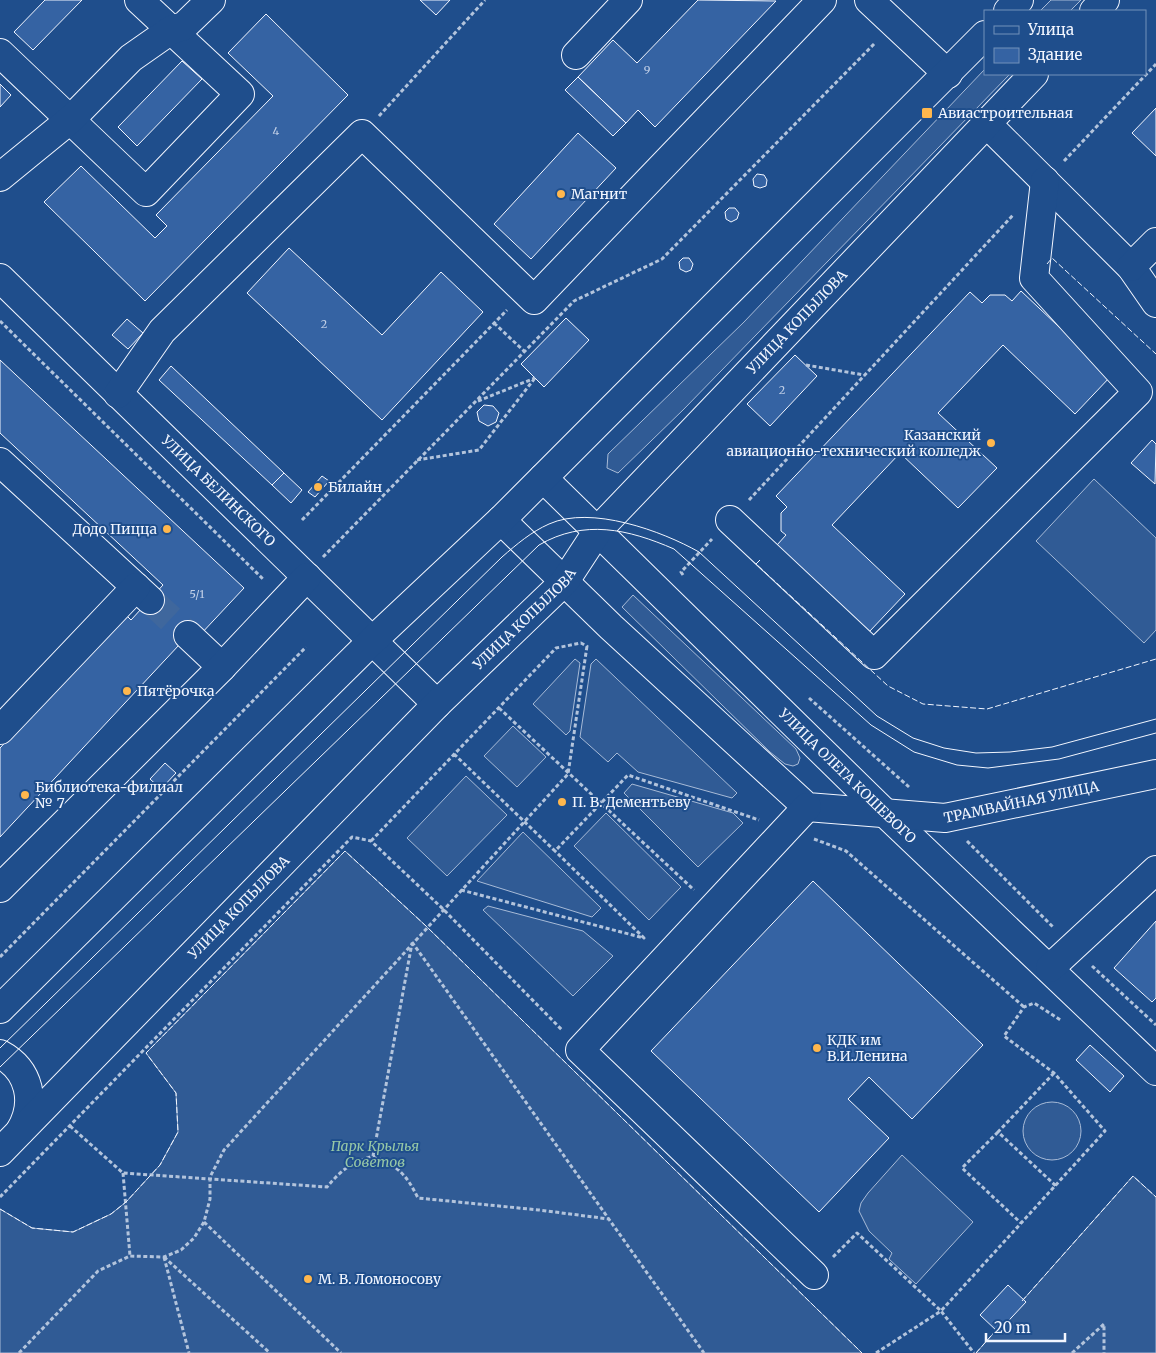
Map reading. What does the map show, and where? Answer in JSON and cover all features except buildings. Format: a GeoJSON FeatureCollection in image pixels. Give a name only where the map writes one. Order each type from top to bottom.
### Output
{"type":"FeatureCollection","features":[{"type":"Feature","properties":{"kind":"main road"},"geometry":{"type":"LineString","coordinates":[[0,53],[146,192],[240,94],[139,0]]}},
{"type":"Feature","properties":{"kind":"main road"},"geometry":{"type":"LineString","coordinates":[[0,178],[71,119],[131,58],[171,30],[184,26],[211,0]]}},
{"type":"Feature","properties":{"kind":"main road"},"geometry":{"type":"LineString","coordinates":[[576,55],[628,0]]}},
{"type":"Feature","properties":{"kind":"main road"},"geometry":{"type":"LineString","coordinates":[[118,394],[162,331],[362,134],[534,300],[822,0]]}},
{"type":"Feature","properties":{"kind":"main road"},"geometry":{"type":"LineString","coordinates":[[869,0],[948,74]]}},
{"type":"Feature","properties":{"kind":"main road"},"geometry":{"type":"LineString","coordinates":[[1009,10],[1019,0]]}},
{"type":"Feature","properties":{"kind":"main road"},"geometry":{"type":"LineString","coordinates":[[1095,10],[1105,0]]}},
{"type":"Feature","properties":{"kind":"main road"},"geometry":{"type":"LineString","coordinates":[[0,1009],[372,641],[544,478],[984,37]]}},
{"type":"Feature","properties":{"kind":"main road","name":"УЛИЦА КОПЫЛОВА"},"geometry":{"type":"LineString","coordinates":[[9,1143],[437,704],[564,580],[597,532],[1033,75]]}},
{"type":"Feature","properties":{"kind":"main road"},"geometry":{"type":"LineString","coordinates":[[986,123],[1131,267],[1156,303]]}},
{"type":"Feature","properties":{"kind":"main road"},"geometry":{"type":"LineString","coordinates":[[730,520],[874,655],[1138,392],[1034,278],[1045,181]]}},
{"type":"Feature","properties":{"kind":"main road"},"geometry":{"type":"LineString","coordinates":[[1131,267],[1156,242]]}},
{"type":"Feature","properties":{"kind":"main road","name":"УЛИЦА БЕЛИНСКОГО"},"geometry":{"type":"LineString","coordinates":[[0,278],[437,704]]}},
{"type":"Feature","properties":{"kind":"main road"},"geometry":{"type":"LineString","coordinates":[[0,462],[143,594],[0,730]]}},
{"type":"Feature","properties":{"kind":"main road","name":"УЛИЦА ОЛЕГА КОШЕВОГО"},"geometry":{"type":"LineString","coordinates":[[544,478],[887,815],[1050,968],[1151,1056]]}},
{"type":"Feature","properties":{"kind":"main road"},"geometry":{"type":"LineString","coordinates":[[501,520],[611,627],[807,807],[580,1050],[814,1276]]}},
{"type":"Feature","properties":{"kind":"main road"},"geometry":{"type":"LineString","coordinates":[[0,888],[222,667],[307,577]]}},
{"type":"Feature","properties":{"kind":"main road"},"geometry":{"type":"LineString","coordinates":[[188,635],[222,667]]}},
{"type":"Feature","properties":{"kind":"main road","name":"ТРАМВАЙНАЯ УЛИЦА"},"geometry":{"type":"LineString","coordinates":[[807,807],[887,815],[945,818],[1156,774]]}},
{"type":"Feature","properties":{"kind":"main road"},"geometry":{"type":"LineString","coordinates":[[1050,968],[1156,870]]}},
{"type":"Feature","properties":{"kind":"main road"},"geometry":{"type":"LineString","coordinates":[[0,1054],[20,1070],[28,1086],[30,1103],[26,1120],[9,1143]]}},
{"type":"Feature","properties":{"kind":"path"},"geometry":{"type":"LineString","coordinates":[[362,134],[485,0]]}},
{"type":"Feature","properties":{"kind":"path"},"geometry":{"type":"LineString","coordinates":[[307,577],[331,548],[574,301],[662,259],[894,23]]}},
{"type":"Feature","properties":{"kind":"path"},"geometry":{"type":"LineString","coordinates":[[1146,75],[1156,64]]}},
{"type":"Feature","properties":{"kind":"path"},"geometry":{"type":"LineString","coordinates":[[681,572],[1146,75]]}},
{"type":"Feature","properties":{"kind":"path"},"geometry":{"type":"LineString","coordinates":[[0,321],[264,580]]}},
{"type":"Feature","properties":{"kind":"path"},"geometry":{"type":"LineString","coordinates":[[494,323],[525,352]]}},
{"type":"Feature","properties":{"kind":"path"},"geometry":{"type":"LineString","coordinates":[[806,365],[865,375]]}},
{"type":"Feature","properties":{"kind":"path"},"geometry":{"type":"LineString","coordinates":[[417,460],[479,450],[535,378],[475,402]]}},
{"type":"Feature","properties":{"kind":"path"},"geometry":{"type":"LineString","coordinates":[[371,841],[556,648],[581,643],[595,650]]}},
{"type":"Feature","properties":{"kind":"path"},"geometry":{"type":"LineString","coordinates":[[19,1353],[98,1271],[130,1256],[164,1257],[181,1250],[194,1238],[204,1222],[210,1199],[210,1177],[224,1150],[412,942],[568,774],[587,646]]}},
{"type":"Feature","properties":{"kind":"path"},"geometry":{"type":"LineString","coordinates":[[0,957],[306,647]]}},
{"type":"Feature","properties":{"kind":"path"},"geometry":{"type":"LineString","coordinates":[[499,708],[712,907]]}},
{"type":"Feature","properties":{"kind":"path"},"geometry":{"type":"LineString","coordinates":[[454,754],[644,938],[461,890]]}},
{"type":"Feature","properties":{"kind":"path"},"geometry":{"type":"LineString","coordinates":[[555,851],[628,775],[846,851],[1024,1007]]}},
{"type":"Feature","properties":{"kind":"path"},"geometry":{"type":"LineString","coordinates":[[0,1197],[352,837],[371,841],[443,909],[580,1050]]}},
{"type":"Feature","properties":{"kind":"path"},"geometry":{"type":"LineString","coordinates":[[373,1156],[412,942]]}},
{"type":"Feature","properties":{"kind":"path"},"geometry":{"type":"LineString","coordinates":[[412,942],[704,1353]]}},
{"type":"Feature","properties":{"kind":"path"},"geometry":{"type":"LineString","coordinates":[[876,1353],[941,1311],[1105,1131],[1054,1073],[1004,1036],[1024,1007],[1034,1003],[1067,1025]]}},
{"type":"Feature","properties":{"kind":"path"},"geometry":{"type":"LineString","coordinates":[[1021,1224],[962,1168],[1054,1073]]}},
{"type":"Feature","properties":{"kind":"path"},"geometry":{"type":"LineString","coordinates":[[70,1126],[123,1173],[210,1177],[328,1187],[339,1173],[353,1162],[373,1156],[394,1165],[409,1180],[418,1198],[540,1210],[609,1220]]}},
{"type":"Feature","properties":{"kind":"path"},"geometry":{"type":"LineString","coordinates":[[998,1132],[1056,1186]]}},
{"type":"Feature","properties":{"kind":"path"},"geometry":{"type":"LineString","coordinates":[[123,1173],[130,1256]]}},
{"type":"Feature","properties":{"kind":"path"},"geometry":{"type":"LineString","coordinates":[[204,1222],[341,1353]]}},
{"type":"Feature","properties":{"kind":"path"},"geometry":{"type":"LineString","coordinates":[[814,1276],[857,1233],[941,1311],[974,1353]]}},
{"type":"Feature","properties":{"kind":"path"},"geometry":{"type":"LineString","coordinates":[[164,1257],[188,1353]]}},
{"type":"Feature","properties":{"kind":"path"},"geometry":{"type":"LineString","coordinates":[[164,1257],[270,1353]]}},
{"type":"Feature","properties":{"kind":"path"},"geometry":{"type":"LineString","coordinates":[[1072,1353],[1104,1324],[1104,1353]]}},
{"type":"Feature","properties":{"kind":"shaded area"},"geometry":{"type":"Polygon","coordinates":[[[1051,0],[1081,0],[1071,10],[1041,10],[1051,0]]]}},
{"type":"Feature","properties":{"kind":"shaded area"},"geometry":{"type":"Polygon","coordinates":[[[984,70],[984,75],[1009,75],[684,409],[618,473],[607,468],[608,454],[744,322],[984,70]]]}},
{"type":"Feature","properties":{"kind":"shaded area"},"geometry":{"type":"Polygon","coordinates":[[[1094,479],[1156,538],[1156,630],[1144,643],[1036,541],[1094,479]]]}},
{"type":"Feature","properties":{"kind":"shaded area"},"geometry":{"type":"Polygon","coordinates":[[[633,595],[796,749],[800,758],[798,764],[793,766],[785,764],[770,752],[622,607],[633,595]]]}},
{"type":"Feature","properties":{"kind":"shaded area"},"geometry":{"type":"Polygon","coordinates":[[[575,659],[580,663],[570,731],[566,735],[533,704],[575,659]]]}},
{"type":"Feature","properties":{"kind":"shaded area"},"geometry":{"type":"Polygon","coordinates":[[[596,659],[737,793],[732,798],[638,772],[617,753],[608,762],[580,737],[591,664],[596,659]]]}},
{"type":"Feature","properties":{"kind":"shaded area"},"geometry":{"type":"Polygon","coordinates":[[[513,726],[546,757],[517,787],[484,756],[513,726]]]}},
{"type":"Feature","properties":{"kind":"shaded area"},"geometry":{"type":"Polygon","coordinates":[[[466,776],[507,815],[447,876],[407,838],[466,776]]]}},
{"type":"Feature","properties":{"kind":"shaded area"},"geometry":{"type":"Polygon","coordinates":[[[632,784],[733,813],[743,823],[698,867],[624,793],[632,784]]]}},
{"type":"Feature","properties":{"kind":"shaded area"},"geometry":{"type":"Polygon","coordinates":[[[606,813],[681,887],[649,920],[574,846],[606,813]]]}},
{"type":"Feature","properties":{"kind":"shaded area"},"geometry":{"type":"Polygon","coordinates":[[[523,832],[601,908],[592,917],[477,881],[523,832]]]}},
{"type":"Feature","properties":{"kind":"shaded area","name":"Парк Крылья Советов"},"geometry":{"type":"Polygon","coordinates":[[[345,851],[426,926],[862,1353],[0,1353],[0,1209],[32,1228],[73,1232],[111,1214],[126,1202],[160,1165],[178,1132],[176,1093],[146,1053],[345,851]]]}},
{"type":"Feature","properties":{"kind":"shaded area"},"geometry":{"type":"Polygon","coordinates":[[[488,906],[583,931],[613,956],[573,996],[483,910],[488,906]]]}},
{"type":"Feature","properties":{"kind":"shaded area"},"geometry":{"type":"Polygon","coordinates":[[[1046,1102],[1058,1102],[1073,1110],[1081,1125],[1081,1137],[1073,1152],[1058,1160],[1046,1160],[1031,1152],[1023,1137],[1023,1125],[1031,1110],[1046,1102]]]}},
{"type":"Feature","properties":{"kind":"shaded area"},"geometry":{"type":"Polygon","coordinates":[[[902,1155],[973,1222],[916,1284],[889,1259],[892,1253],[869,1231],[859,1211],[861,1203],[868,1193],[902,1155]]]}},
{"type":"Feature","properties":{"kind":"shaded area"},"geometry":{"type":"Polygon","coordinates":[[[1133,1176],[1156,1197],[1156,1353],[976,1353],[1133,1176]]]}},
{"type":"Feature","properties":{"kind":"tunnel"},"geometry":{"type":"LineString","coordinates":[[150,600],[188,635]]}},
{"type":"Feature","properties":{"kind":"tram line"},"geometry":{"type":"LineString","coordinates":[[0,1048],[502,557],[536,531],[549,524],[566,519],[585,517],[626,523],[666,536],[699,552],[877,716],[913,738],[944,748],[976,753],[1010,752],[1052,747],[1156,719]]}},
{"type":"Feature","properties":{"kind":"tram line"},"geometry":{"type":"LineString","coordinates":[[0,1067],[539,545],[573,532],[589,530],[623,532],[640,536],[674,549],[871,725],[914,752],[957,765],[988,768],[1059,759],[1156,733]]}},
{"type":"Feature","properties":{"kind":"fence"},"geometry":{"type":"LineString","coordinates":[[1047,264],[1052,258],[1156,354]]}},
{"type":"Feature","properties":{"kind":"fence"},"geometry":{"type":"LineString","coordinates":[[760,560],[756,564],[888,686],[923,704],[987,709],[1156,659]]}},
{"type":"Feature","properties":{"kind":"fence"},"geometry":{"type":"LineString","coordinates":[[0,1209],[32,1228],[73,1232],[111,1214],[126,1202],[160,1165],[178,1132],[176,1093],[146,1053],[345,851],[426,926],[862,1353]]}},
{"type":"Feature","properties":{"kind":"fence"},"geometry":{"type":"LineString","coordinates":[[1022,1301],[1133,1176],[1156,1197]]}},
{"type":"Feature","properties":{"kind":"fence"},"geometry":{"type":"LineString","coordinates":[[976,1353],[997,1329]]}},
{"type":"Feature","properties":{"kind":"place","name":"Авиастроительная"},"geometry":{"type":"Point","coordinates":[927,113]}},
{"type":"Feature","properties":{"kind":"place","name":"Магнит"},"geometry":{"type":"Point","coordinates":[561,194]}},
{"type":"Feature","properties":{"kind":"place","name":"Казанский авиационно-технический колледж"},"geometry":{"type":"Point","coordinates":[991,443]}},
{"type":"Feature","properties":{"kind":"place","name":"Билайн"},"geometry":{"type":"Point","coordinates":[318,487]}},
{"type":"Feature","properties":{"kind":"place","name":"Додо Пицца"},"geometry":{"type":"Point","coordinates":[167,529]}},
{"type":"Feature","properties":{"kind":"place","name":"Пятёрочка"},"geometry":{"type":"Point","coordinates":[127,691]}},
{"type":"Feature","properties":{"kind":"place","name":"Библиотека-филиал № 7"},"geometry":{"type":"Point","coordinates":[25,795]}},
{"type":"Feature","properties":{"kind":"place","name":"П. В. Дементьеву"},"geometry":{"type":"Point","coordinates":[562,802]}},
{"type":"Feature","properties":{"kind":"place","name":"КДК им В.И.Ленина"},"geometry":{"type":"Point","coordinates":[817,1048]}},
{"type":"Feature","properties":{"kind":"place","name":"М. В. Ломоносову"},"geometry":{"type":"Point","coordinates":[308,1279]}}]}
